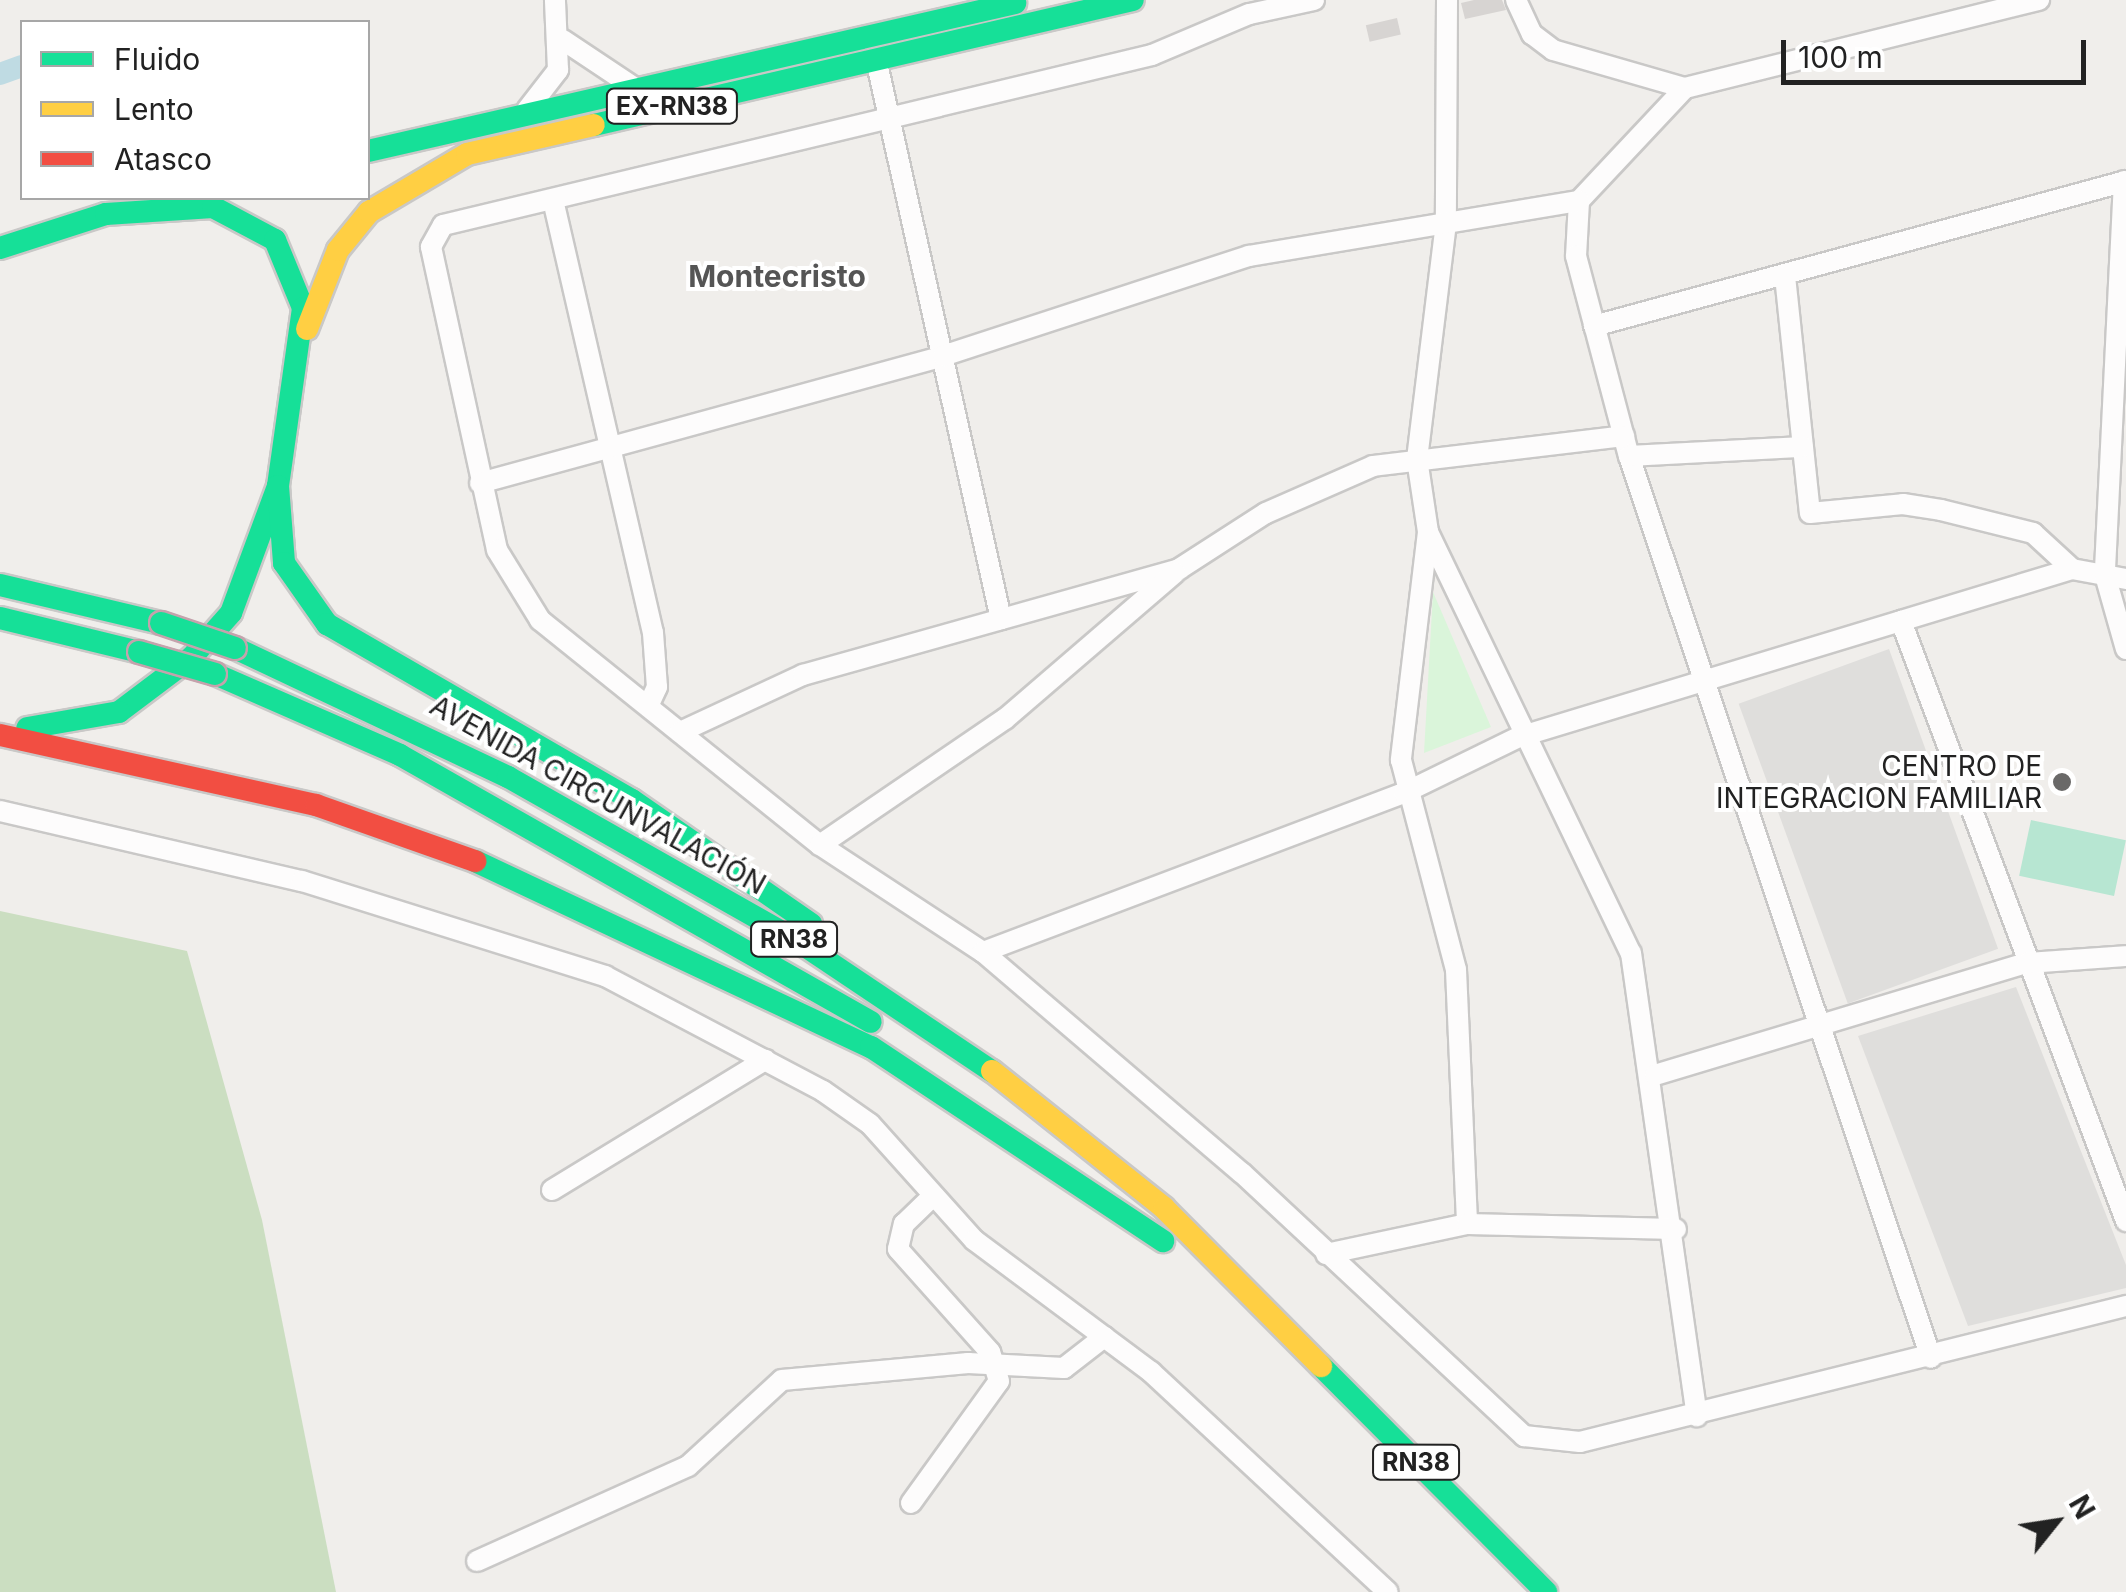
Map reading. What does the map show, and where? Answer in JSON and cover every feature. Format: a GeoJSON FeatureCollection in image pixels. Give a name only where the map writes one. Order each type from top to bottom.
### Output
{"type":"FeatureCollection","features":[{"type":"Feature","properties":{"kind":"main road","name":"EX-RN38"},"geometry":{"type":"LineString","coordinates":[[370,151],[1029,0]]}},
{"type":"Feature","properties":{"kind":"main road","name":"EX-RN38"},"geometry":{"type":"LineString","coordinates":[[302,343],[338,250],[369,212],[426,172],[484,150],[1133,0]]}},
{"type":"Feature","properties":{"kind":"main road"},"geometry":{"type":"LineString","coordinates":[[0,248],[106,214],[167,200]]}},
{"type":"Feature","properties":{"kind":"main road"},"geometry":{"type":"LineString","coordinates":[[0,732],[72,727],[118,712],[192,657],[247,586],[278,486],[302,343],[299,280],[254,222],[213,207],[106,214]]}},
{"type":"Feature","properties":{"kind":"main road"},"geometry":{"type":"LineString","coordinates":[[278,486],[284,563],[327,624],[696,842],[966,1039],[1084,1139]]}},
{"type":"Feature","properties":{"kind":"main road","name":"AVENIDA CIRCUNVALACIÓN"},"geometry":{"type":"LineString","coordinates":[[0,585],[161,623],[235,648],[415,727],[778,929],[1084,1139],[1219,1260],[1284,1333],[1546,1592]]}},
{"type":"Feature","properties":{"kind":"main road","name":"AVENIDA CIRCUNVALACIÓN"},"geometry":{"type":"LineString","coordinates":[[0,618],[214,674],[400,755],[778,966],[942,1071],[1284,1333]]}},
{"type":"Feature","properties":{"kind":"main road"},"geometry":{"type":"LineString","coordinates":[[0,732],[316,805],[478,862],[871,1047],[1163,1241]]}},
{"type":"Feature","properties":{"kind":"street"},"geometry":{"type":"LineString","coordinates":[[522,114],[544,96],[562,40],[554,0]]}},
{"type":"Feature","properties":{"kind":"street"},"geometry":{"type":"LineString","coordinates":[[1314,0],[1249,14],[1152,55],[443,225],[433,236],[480,483],[497,550],[529,606],[820,845],[982,952],[1326,1254],[1524,1436],[1580,1442],[1931,1358],[2126,1306]]}},
{"type":"Feature","properties":{"kind":"street"},"geometry":{"type":"LineString","coordinates":[[1447,0],[1446,223],[1417,459],[1428,532],[1404,792],[1456,970],[1467,1224]]}},
{"type":"Feature","properties":{"kind":"street"},"geometry":{"type":"LineString","coordinates":[[1516,0],[1532,34],[1553,50],[1685,88],[2039,0]]}},
{"type":"Feature","properties":{"kind":"street"},"geometry":{"type":"LineString","coordinates":[[562,40],[637,89]]}},
{"type":"Feature","properties":{"kind":"street"},"geometry":{"type":"LineString","coordinates":[[876,59],[1001,619]]}},
{"type":"Feature","properties":{"kind":"street"},"geometry":{"type":"LineString","coordinates":[[480,483],[943,356],[1248,256],[1579,200],[1685,88]]}},
{"type":"Feature","properties":{"kind":"street"},"geometry":{"type":"LineString","coordinates":[[1594,326],[2125,181],[2116,577],[2126,650]]}},
{"type":"Feature","properties":{"kind":"street"},"geometry":{"type":"LineString","coordinates":[[552,200],[652,633],[657,687],[648,706]]}},
{"type":"Feature","properties":{"kind":"street"},"geometry":{"type":"LineString","coordinates":[[1579,200],[1576,256],[1627,446],[1931,1358]]}},
{"type":"Feature","properties":{"kind":"street"},"geometry":{"type":"LineString","coordinates":[[1784,276],[1810,512],[1903,504],[1941,510],[2033,533],[2072,568]]}},
{"type":"Feature","properties":{"kind":"street"},"geometry":{"type":"LineString","coordinates":[[820,845],[1004,719],[1179,569],[1335,480],[1417,459],[1627,446],[1803,447]]}},
{"type":"Feature","properties":{"kind":"street"},"geometry":{"type":"LineString","coordinates":[[1428,532],[1519,736],[1631,953],[1655,1075],[1697,1416]]}},
{"type":"Feature","properties":{"kind":"street"},"geometry":{"type":"LineString","coordinates":[[982,952],[1404,792],[1519,736],[2072,568],[2116,577]]}},
{"type":"Feature","properties":{"kind":"street"},"geometry":{"type":"LineString","coordinates":[[680,732],[803,675],[1179,569]]}},
{"type":"Feature","properties":{"kind":"street"},"geometry":{"type":"LineString","coordinates":[[1901,622],[2126,1220]]}},
{"type":"Feature","properties":{"kind":"street"},"geometry":{"type":"LineString","coordinates":[[0,811],[302,881],[605,976],[765,1060],[870,1124],[931,1198],[1104,1337],[1388,1592]]}},
{"type":"Feature","properties":{"kind":"street"},"geometry":{"type":"LineString","coordinates":[[1655,1075],[2027,963],[2126,956]]}},
{"type":"Feature","properties":{"kind":"street"},"geometry":{"type":"LineString","coordinates":[[552,1190],[765,1060]]}},
{"type":"Feature","properties":{"kind":"street"},"geometry":{"type":"LineString","coordinates":[[911,1503],[996,1395],[998,1366],[898,1250],[904,1224],[931,1198]]}},
{"type":"Feature","properties":{"kind":"street"},"geometry":{"type":"LineString","coordinates":[[1326,1254],[1467,1224],[1676,1228]]}},
{"type":"Feature","properties":{"kind":"street"},"geometry":{"type":"LineString","coordinates":[[477,1561],[688,1466],[782,1380],[824,1370],[1064,1368],[1104,1337]]}},
{"type":"Feature","properties":{"kind":"shaded area"},"geometry":{"type":"Polygon","coordinates":[[[1889,649],[1998,949],[1848,1003],[1739,704],[1889,649]]]}},
{"type":"Feature","properties":{"kind":"shaded area"},"geometry":{"type":"Polygon","coordinates":[[[2016,987],[2126,1265],[2126,1288],[1968,1326],[1858,1036],[2016,987]]]}},
{"type":"Feature","properties":{"kind":"green space"},"geometry":{"type":"Polygon","coordinates":[[[1433,592],[1491,727],[1424,753],[1433,592]]]}},
{"type":"Feature","properties":{"kind":"green space"},"geometry":{"type":"Polygon","coordinates":[[[2031,820],[2126,840],[2114,896],[2019,876],[2031,820]]]}},
{"type":"Feature","properties":{"kind":"green space"},"geometry":{"type":"Polygon","coordinates":[[[0,911],[187,951],[262,1220],[336,1592],[0,1592],[0,911]]]}},
{"type":"Feature","properties":{"kind":"building"},"geometry":{"type":"Polygon","coordinates":[[[1502,0],[1506,10],[1465,19],[1461,3],[1502,0]]]}},
{"type":"Feature","properties":{"kind":"building"},"geometry":{"type":"Polygon","coordinates":[[[1397,18],[1401,35],[1370,42],[1366,25],[1397,18]]]}},
{"type":"Feature","properties":{"kind":"waterway"},"geometry":{"type":"LineString","coordinates":[[0,74],[20,67]]}},
{"type":"Feature","properties":{"kind":"traffic: fast"},"geometry":{"type":"LineString","coordinates":[[594,125],[1133,0]]}},
{"type":"Feature","properties":{"kind":"traffic: fast"},"geometry":{"type":"LineString","coordinates":[[370,151],[1015,3]]}},
{"type":"Feature","properties":{"kind":"traffic: fast"},"geometry":{"type":"LineString","coordinates":[[0,248],[106,214],[213,207],[275,240],[303,308],[278,486],[231,613],[192,657],[119,712],[27,728]]}},
{"type":"Feature","properties":{"kind":"traffic: fast"},"geometry":{"type":"LineString","coordinates":[[278,486],[284,563],[327,624],[632,800],[811,924]]}},
{"type":"Feature","properties":{"kind":"traffic: fast"},"geometry":{"type":"LineString","coordinates":[[0,585],[161,623]]}},
{"type":"Feature","properties":{"kind":"traffic: fast"},"geometry":{"type":"LineString","coordinates":[[0,618],[139,652]]}},
{"type":"Feature","properties":{"kind":"traffic: fast"},"geometry":{"type":"LineString","coordinates":[[161,623],[235,648]]}},
{"type":"Feature","properties":{"kind":"traffic: fast"},"geometry":{"type":"LineString","coordinates":[[235,648],[508,777],[793,938],[992,1071]]}},
{"type":"Feature","properties":{"kind":"traffic: fast"},"geometry":{"type":"LineString","coordinates":[[139,652],[215,674]]}},
{"type":"Feature","properties":{"kind":"traffic: fast"},"geometry":{"type":"LineString","coordinates":[[215,674],[400,755],[871,1022]]}},
{"type":"Feature","properties":{"kind":"traffic: fast"},"geometry":{"type":"LineString","coordinates":[[475,861],[871,1047],[1163,1241]]}},
{"type":"Feature","properties":{"kind":"traffic: fast"},"geometry":{"type":"LineString","coordinates":[[1321,1366],[1546,1592]]}},
{"type":"Feature","properties":{"kind":"traffic: slow"},"geometry":{"type":"LineString","coordinates":[[307,329],[338,250],[369,212],[467,154],[594,125]]}},
{"type":"Feature","properties":{"kind":"traffic: slow"},"geometry":{"type":"LineString","coordinates":[[992,1071],[1164,1208],[1321,1366]]}},
{"type":"Feature","properties":{"kind":"traffic: jam"},"geometry":{"type":"LineString","coordinates":[[0,735],[316,805],[475,861]]}},
{"type":"Feature","properties":{"kind":"place","name":"CENTRO DE INTEGRACION FAMILIAR"},"geometry":{"type":"Point","coordinates":[2062,782]}},
{"type":"Feature","properties":{"kind":"district","name":"Montecristo"},"geometry":{"type":"Point","coordinates":[777,276]}}]}
